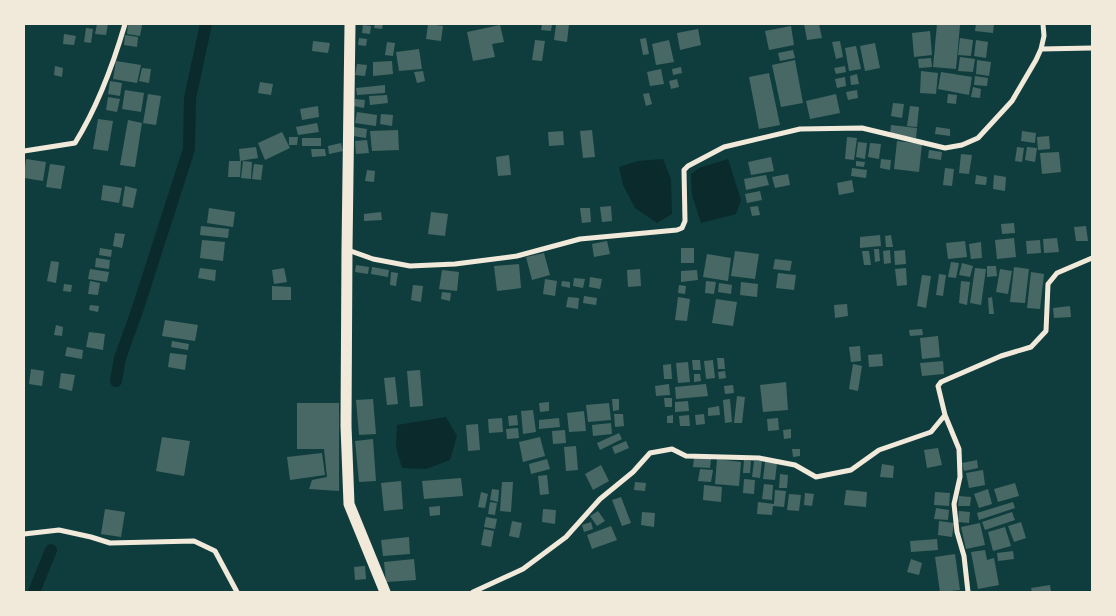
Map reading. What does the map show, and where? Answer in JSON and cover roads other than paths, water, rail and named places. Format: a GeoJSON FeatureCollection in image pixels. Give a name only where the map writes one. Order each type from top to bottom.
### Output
{"type":"FeatureCollection","features":[{"type":"Feature","properties":{"kind":"main road"},"geometry":{"type":"LineString","coordinates":[[350,24],[347,159],[346,426],[349,504],[385,592]]}},
{"type":"Feature","properties":{"kind":"street"},"geometry":{"type":"LineString","coordinates":[[24,151],[76,143],[90,119],[118,50],[125,24]]}},
{"type":"Feature","properties":{"kind":"street"},"geometry":{"type":"LineString","coordinates":[[347,249],[373,259],[410,266],[455,264],[517,256],[580,239],[677,230],[682,228],[685,222],[684,170],[688,166],[724,147],[800,129],[862,128],[944,148],[962,145],[978,138],[1012,101],[1041,50],[1044,36],[1043,24]]}},
{"type":"Feature","properties":{"kind":"street"},"geometry":{"type":"LineString","coordinates":[[1041,50],[1092,48]]}},
{"type":"Feature","properties":{"kind":"street"},"geometry":{"type":"LineString","coordinates":[[968,592],[964,556],[957,532],[954,504],[960,477],[959,449],[945,415],[938,386],[941,382],[1001,356],[1031,347],[1046,331],[1048,284],[1057,273],[1092,258]]}},
{"type":"Feature","properties":{"kind":"street"},"geometry":{"type":"LineString","coordinates":[[473,592],[523,570],[566,538],[600,499],[633,472],[650,453],[672,449],[686,456],[759,458],[795,465],[816,477],[851,470],[879,450],[931,432],[945,415]]}},
{"type":"Feature","properties":{"kind":"street"},"geometry":{"type":"LineString","coordinates":[[24,534],[59,530],[110,543],[194,541],[215,551],[237,592]]}},
{"type":"Feature","properties":{"kind":"water"},"geometry":{"type":"Polygon","coordinates":[[[663,159],[671,179],[672,214],[657,223],[635,208],[623,185],[619,167],[638,161],[663,159]]]}},
{"type":"Feature","properties":{"kind":"water"},"geometry":{"type":"Polygon","coordinates":[[[728,159],[741,200],[736,214],[701,223],[692,195],[691,174],[699,168],[728,159]]]}},
{"type":"Feature","properties":{"kind":"water"},"geometry":{"type":"Polygon","coordinates":[[[446,417],[457,436],[450,460],[426,469],[402,468],[396,447],[397,425],[446,417]]]}},
{"type":"Feature","properties":{"kind":"waterway"},"geometry":{"type":"LineString","coordinates":[[116,381],[120,358],[189,149],[190,98],[206,24]]}},
{"type":"Feature","properties":{"kind":"waterway"},"geometry":{"type":"LineString","coordinates":[[34,592],[51,550]]}}]}
